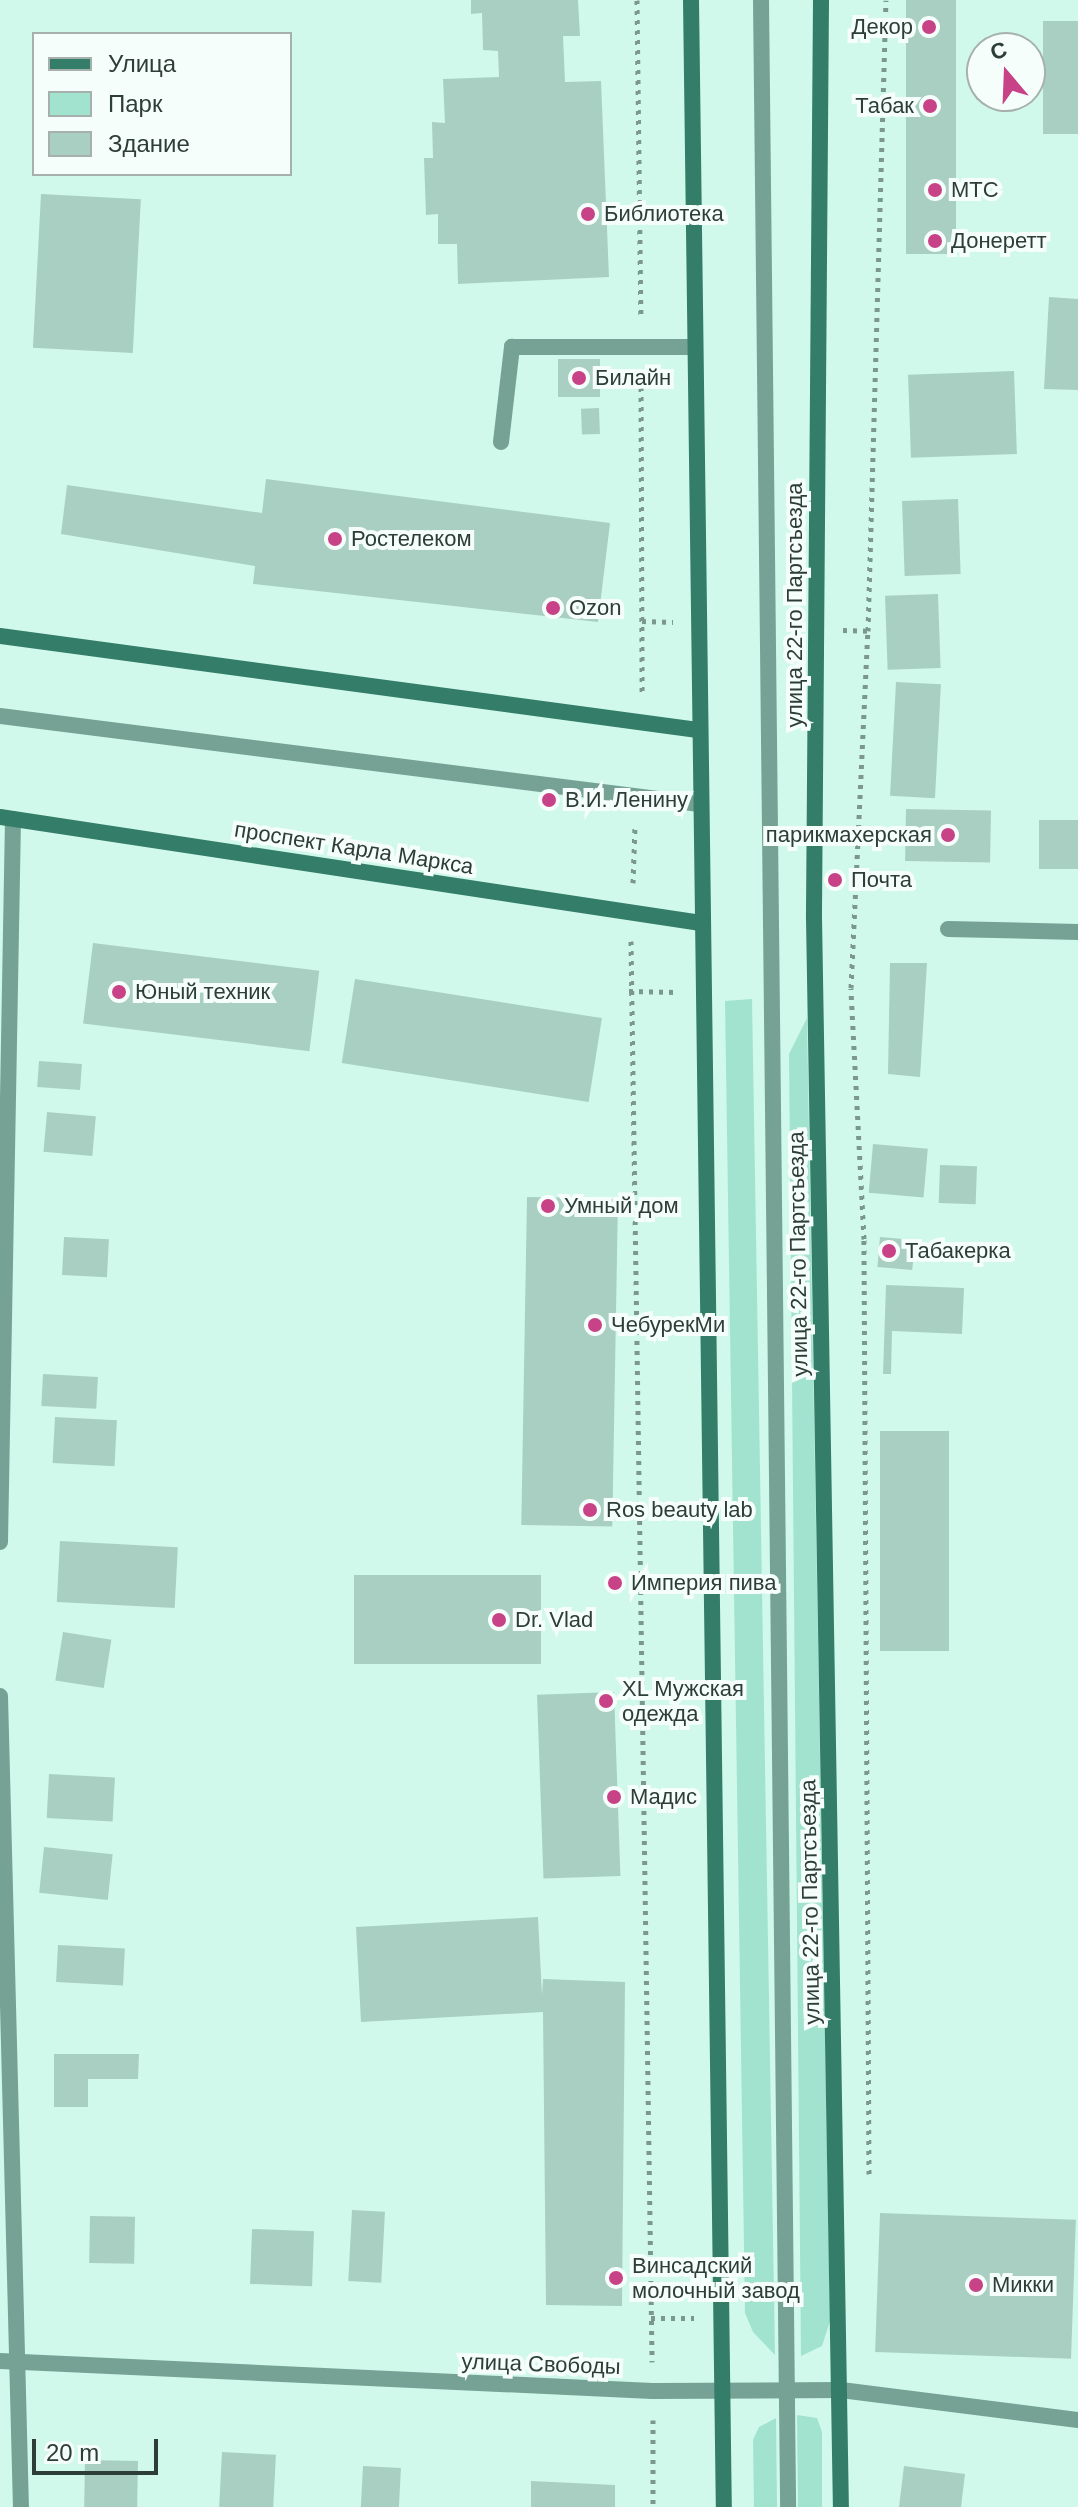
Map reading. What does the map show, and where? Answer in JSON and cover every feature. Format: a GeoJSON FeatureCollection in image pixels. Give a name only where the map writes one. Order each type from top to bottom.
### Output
{"type":"FeatureCollection","features":[{"type":"Feature","properties":{"kind":"main road"},"geometry":{"type":"LineString","coordinates":[[691,0],[698,730],[724,2507]]}},
{"type":"Feature","properties":{"kind":"main road","name":"улица 22-го Партсъезда"},"geometry":{"type":"LineString","coordinates":[[821,0],[814,918],[841,2507]]}},
{"type":"Feature","properties":{"kind":"main road"},"geometry":{"type":"LineString","coordinates":[[0,636],[642,719],[698,730]]}},
{"type":"Feature","properties":{"kind":"main road","name":"проспект Карла Маркса"},"geometry":{"type":"LineString","coordinates":[[7,818],[701,923]]}},
{"type":"Feature","properties":{"kind":"street"},"geometry":{"type":"LineString","coordinates":[[761,0],[788,2507]]}},
{"type":"Feature","properties":{"kind":"street"},"geometry":{"type":"LineString","coordinates":[[501,442],[512,347],[695,347]]}},
{"type":"Feature","properties":{"kind":"street"},"geometry":{"type":"LineString","coordinates":[[0,716],[699,804]]}},
{"type":"Feature","properties":{"kind":"street"},"geometry":{"type":"LineString","coordinates":[[0,1542],[7,818]]}},
{"type":"Feature","properties":{"kind":"street"},"geometry":{"type":"LineString","coordinates":[[948,929],[1078,932]]}},
{"type":"Feature","properties":{"kind":"street"},"geometry":{"type":"LineString","coordinates":[[0,1696],[20,2364],[21,2507]]}},
{"type":"Feature","properties":{"kind":"street","name":"улица Свободы"},"geometry":{"type":"LineString","coordinates":[[0,2361],[652,2391],[841,2390],[1078,2420]]}},
{"type":"Feature","properties":{"kind":"path"},"geometry":{"type":"LineString","coordinates":[[637,0],[642,719]]}},
{"type":"Feature","properties":{"kind":"path"},"geometry":{"type":"LineString","coordinates":[[869,2188],[864,1239],[851,988],[868,631],[886,0]]}},
{"type":"Feature","properties":{"kind":"path"},"geometry":{"type":"LineString","coordinates":[[637,796],[632,912],[653,2507]]}},
{"type":"Feature","properties":{"kind":"green space"},"geometry":{"type":"Polygon","coordinates":[[[752,999],[775,2355],[753,2332],[745,2313],[725,1001],[752,999]]]}},
{"type":"Feature","properties":{"kind":"green space"},"geometry":{"type":"Polygon","coordinates":[[[807,1018],[830,2321],[822,2346],[801,2356],[789,1054],[807,1018]]]}},
{"type":"Feature","properties":{"kind":"green space"},"geometry":{"type":"Polygon","coordinates":[[[797,2415],[817,2418],[822,2432],[822,2507],[798,2507],[797,2415]]]}},
{"type":"Feature","properties":{"kind":"green space"},"geometry":{"type":"Polygon","coordinates":[[[776,2418],[777,2507],[754,2507],[753,2440],[759,2427],[776,2418]]]}},
{"type":"Feature","properties":{"kind":"building"},"geometry":{"type":"Polygon","coordinates":[[[471,0],[578,0],[580,36],[563,36],[565,82],[601,81],[609,277],[458,284],[457,244],[438,244],[438,214],[426,215],[424,158],[433,158],[432,122],[445,123],[443,79],[499,77],[498,51],[483,50],[482,13],[471,14],[471,0]]]}},
{"type":"Feature","properties":{"kind":"building"},"geometry":{"type":"Polygon","coordinates":[[[906,0],[956,0],[956,254],[906,254],[906,0]]]}},
{"type":"Feature","properties":{"kind":"building"},"geometry":{"type":"Polygon","coordinates":[[[1043,21],[1078,21],[1078,134],[1043,134],[1046,32],[1043,32],[1043,21]]]}},
{"type":"Feature","properties":{"kind":"building"},"geometry":{"type":"Polygon","coordinates":[[[41,194],[141,199],[133,353],[33,348],[41,194]]]}},
{"type":"Feature","properties":{"kind":"building"},"geometry":{"type":"Polygon","coordinates":[[[1049,297],[1078,299],[1078,390],[1044,389],[1049,297]]]}},
{"type":"Feature","properties":{"kind":"building","name":"Билайн"},"geometry":{"type":"Polygon","coordinates":[[[558,359],[600,359],[600,397],[558,397],[558,359]]]}},
{"type":"Feature","properties":{"kind":"building"},"geometry":{"type":"Polygon","coordinates":[[[1014,371],[1017,454],[911,458],[908,375],[1014,371]]]}},
{"type":"Feature","properties":{"kind":"building"},"geometry":{"type":"Polygon","coordinates":[[[599,408],[600,434],[582,435],[581,409],[599,408]]]}},
{"type":"Feature","properties":{"kind":"building"},"geometry":{"type":"Polygon","coordinates":[[[266,479],[610,523],[598,622],[253,584],[255,566],[61,534],[67,485],[262,513],[266,479]]]}},
{"type":"Feature","properties":{"kind":"building"},"geometry":{"type":"Polygon","coordinates":[[[958,499],[961,574],[905,576],[902,501],[958,499]]]}},
{"type":"Feature","properties":{"kind":"building"},"geometry":{"type":"Polygon","coordinates":[[[938,594],[941,668],[888,670],[885,596],[938,594]]]}},
{"type":"Feature","properties":{"kind":"building"},"geometry":{"type":"Polygon","coordinates":[[[896,682],[941,684],[935,798],[890,796],[896,682]]]}},
{"type":"Feature","properties":{"kind":"building","name":"парикмахерская"},"geometry":{"type":"Polygon","coordinates":[[[906,809],[991,810],[990,862],[905,861],[906,809]]]}},
{"type":"Feature","properties":{"kind":"building"},"geometry":{"type":"Polygon","coordinates":[[[1039,820],[1078,820],[1078,869],[1039,869],[1039,820]]]}},
{"type":"Feature","properties":{"kind":"building"},"geometry":{"type":"Polygon","coordinates":[[[93,943],[319,971],[309,1051],[83,1023],[93,943]]]}},
{"type":"Feature","properties":{"kind":"building"},"geometry":{"type":"Polygon","coordinates":[[[890,963],[927,963],[920,1077],[888,1074],[890,963]]]}},
{"type":"Feature","properties":{"kind":"building"},"geometry":{"type":"Polygon","coordinates":[[[355,979],[602,1018],[589,1102],[342,1063],[355,979]]]}},
{"type":"Feature","properties":{"kind":"building"},"geometry":{"type":"Polygon","coordinates":[[[39,1061],[82,1064],[80,1090],[37,1087],[39,1061]]]}},
{"type":"Feature","properties":{"kind":"building"},"geometry":{"type":"Polygon","coordinates":[[[47,1112],[96,1116],[92,1156],[44,1152],[47,1112]]]}},
{"type":"Feature","properties":{"kind":"building"},"geometry":{"type":"Polygon","coordinates":[[[873,1144],[928,1149],[924,1198],[869,1193],[873,1144]]]}},
{"type":"Feature","properties":{"kind":"building"},"geometry":{"type":"Polygon","coordinates":[[[940,1165],[977,1166],[976,1204],[939,1203],[940,1165]]]}},
{"type":"Feature","properties":{"kind":"building"},"geometry":{"type":"Polygon","coordinates":[[[527,1197],[618,1199],[612,1527],[521,1525],[527,1197]]]}},
{"type":"Feature","properties":{"kind":"building"},"geometry":{"type":"Polygon","coordinates":[[[64,1237],[109,1239],[107,1277],[62,1275],[64,1237]]]}},
{"type":"Feature","properties":{"kind":"building"},"geometry":{"type":"Polygon","coordinates":[[[880,1237],[915,1240],[912,1270],[877,1267],[880,1237]]]}},
{"type":"Feature","properties":{"kind":"building"},"geometry":{"type":"Polygon","coordinates":[[[886,1285],[964,1288],[962,1334],[892,1331],[891,1374],[883,1374],[886,1285]]]}},
{"type":"Feature","properties":{"kind":"building"},"geometry":{"type":"Polygon","coordinates":[[[43,1374],[98,1377],[96,1409],[41,1406],[43,1374]]]}},
{"type":"Feature","properties":{"kind":"building"},"geometry":{"type":"Polygon","coordinates":[[[55,1417],[117,1420],[115,1466],[53,1463],[55,1417]]]}},
{"type":"Feature","properties":{"kind":"building"},"geometry":{"type":"Polygon","coordinates":[[[880,1431],[949,1431],[949,1651],[880,1651],[880,1431]]]}},
{"type":"Feature","properties":{"kind":"building"},"geometry":{"type":"Polygon","coordinates":[[[60,1541],[178,1547],[175,1608],[57,1602],[60,1541]]]}},
{"type":"Feature","properties":{"kind":"building"},"geometry":{"type":"Polygon","coordinates":[[[354,1575],[541,1575],[541,1664],[354,1664],[354,1575]]]}},
{"type":"Feature","properties":{"kind":"building"},"geometry":{"type":"Polygon","coordinates":[[[63,1632],[111,1640],[104,1688],[55,1680],[63,1632]]]}},
{"type":"Feature","properties":{"kind":"building"},"geometry":{"type":"Polygon","coordinates":[[[614,1692],[620,1876],[543,1879],[537,1695],[614,1692]]]}},
{"type":"Feature","properties":{"kind":"building"},"geometry":{"type":"Polygon","coordinates":[[[49,1774],[115,1777],[113,1821],[47,1818],[49,1774]]]}},
{"type":"Feature","properties":{"kind":"building"},"geometry":{"type":"Polygon","coordinates":[[[44,1847],[113,1854],[108,1900],[39,1893],[44,1847]]]}},
{"type":"Feature","properties":{"kind":"building"},"geometry":{"type":"Polygon","coordinates":[[[538,1917],[542,1995],[543,1979],[625,1982],[622,2306],[546,2305],[543,2012],[361,2022],[356,1927],[538,1917]]]}},
{"type":"Feature","properties":{"kind":"building"},"geometry":{"type":"Polygon","coordinates":[[[58,1945],[125,1949],[123,1985],[56,1982],[58,1945]]]}},
{"type":"Feature","properties":{"kind":"building"},"geometry":{"type":"Polygon","coordinates":[[[54,2054],[139,2054],[138,2079],[88,2079],[88,2107],[54,2107],[54,2054]]]}},
{"type":"Feature","properties":{"kind":"building"},"geometry":{"type":"Polygon","coordinates":[[[352,2210],[385,2212],[381,2283],[348,2281],[352,2210]]]}},
{"type":"Feature","properties":{"kind":"building","name":"Микки"},"geometry":{"type":"Polygon","coordinates":[[[880,2213],[1076,2220],[1071,2359],[875,2352],[880,2213]]]}},
{"type":"Feature","properties":{"kind":"building"},"geometry":{"type":"Polygon","coordinates":[[[90,2216],[135,2217],[134,2264],[89,2263],[90,2216]]]}},
{"type":"Feature","properties":{"kind":"building"},"geometry":{"type":"Polygon","coordinates":[[[252,2229],[314,2231],[312,2286],[250,2284],[252,2229]]]}},
{"type":"Feature","properties":{"kind":"building"},"geometry":{"type":"Polygon","coordinates":[[[222,2452],[276,2455],[273,2507],[219,2507],[222,2452]]]}},
{"type":"Feature","properties":{"kind":"building"},"geometry":{"type":"Polygon","coordinates":[[[85,2460],[138,2461],[137,2507],[84,2507],[85,2460]]]}},
{"type":"Feature","properties":{"kind":"building"},"geometry":{"type":"Polygon","coordinates":[[[363,2466],[401,2468],[399,2507],[361,2507],[363,2466]]]}},
{"type":"Feature","properties":{"kind":"building"},"geometry":{"type":"Polygon","coordinates":[[[904,2466],[965,2474],[961,2507],[899,2507],[904,2466]]]}},
{"type":"Feature","properties":{"kind":"building"},"geometry":{"type":"Polygon","coordinates":[[[531,2481],[615,2485],[615,2507],[531,2507],[531,2481]]]}},
{"type":"Feature","properties":{"kind":"place","name":"Декор"},"geometry":{"type":"Point","coordinates":[929,27]}},
{"type":"Feature","properties":{"kind":"place","name":"Табак"},"geometry":{"type":"Point","coordinates":[930,106]}},
{"type":"Feature","properties":{"kind":"place","name":"МТС"},"geometry":{"type":"Point","coordinates":[935,190]}},
{"type":"Feature","properties":{"kind":"place","name":"Библиотека"},"geometry":{"type":"Point","coordinates":[588,214]}},
{"type":"Feature","properties":{"kind":"place","name":"Донеретт"},"geometry":{"type":"Point","coordinates":[935,241]}},
{"type":"Feature","properties":{"kind":"place","name":"Билайн"},"geometry":{"type":"Point","coordinates":[579,378]}},
{"type":"Feature","properties":{"kind":"place","name":"Ростелеком"},"geometry":{"type":"Point","coordinates":[335,539]}},
{"type":"Feature","properties":{"kind":"place","name":"Ozon"},"geometry":{"type":"Point","coordinates":[553,608]}},
{"type":"Feature","properties":{"kind":"place","name":"В.И. Ленину"},"geometry":{"type":"Point","coordinates":[549,800]}},
{"type":"Feature","properties":{"kind":"place","name":"парикмахерская"},"geometry":{"type":"Point","coordinates":[948,835]}},
{"type":"Feature","properties":{"kind":"place","name":"Почта"},"geometry":{"type":"Point","coordinates":[835,880]}},
{"type":"Feature","properties":{"kind":"place","name":"Юный техник"},"geometry":{"type":"Point","coordinates":[119,992]}},
{"type":"Feature","properties":{"kind":"place","name":"Умный дом"},"geometry":{"type":"Point","coordinates":[548,1206]}},
{"type":"Feature","properties":{"kind":"place","name":"Табакерка"},"geometry":{"type":"Point","coordinates":[889,1251]}},
{"type":"Feature","properties":{"kind":"place","name":"ЧебурекМи"},"geometry":{"type":"Point","coordinates":[595,1325]}},
{"type":"Feature","properties":{"kind":"place","name":"Ros beauty lab"},"geometry":{"type":"Point","coordinates":[590,1510]}},
{"type":"Feature","properties":{"kind":"place","name":"Империя пива"},"geometry":{"type":"Point","coordinates":[615,1583]}},
{"type":"Feature","properties":{"kind":"place","name":"Dr. Vlad"},"geometry":{"type":"Point","coordinates":[499,1620]}},
{"type":"Feature","properties":{"kind":"place","name":"XL Мужская одежда"},"geometry":{"type":"Point","coordinates":[606,1701]}},
{"type":"Feature","properties":{"kind":"place","name":"Мадис"},"geometry":{"type":"Point","coordinates":[614,1797]}},
{"type":"Feature","properties":{"kind":"place","name":"Винсадский молочный завод"},"geometry":{"type":"Point","coordinates":[616,2278]}},
{"type":"Feature","properties":{"kind":"place","name":"Микки"},"geometry":{"type":"Point","coordinates":[976,2285]}}]}
